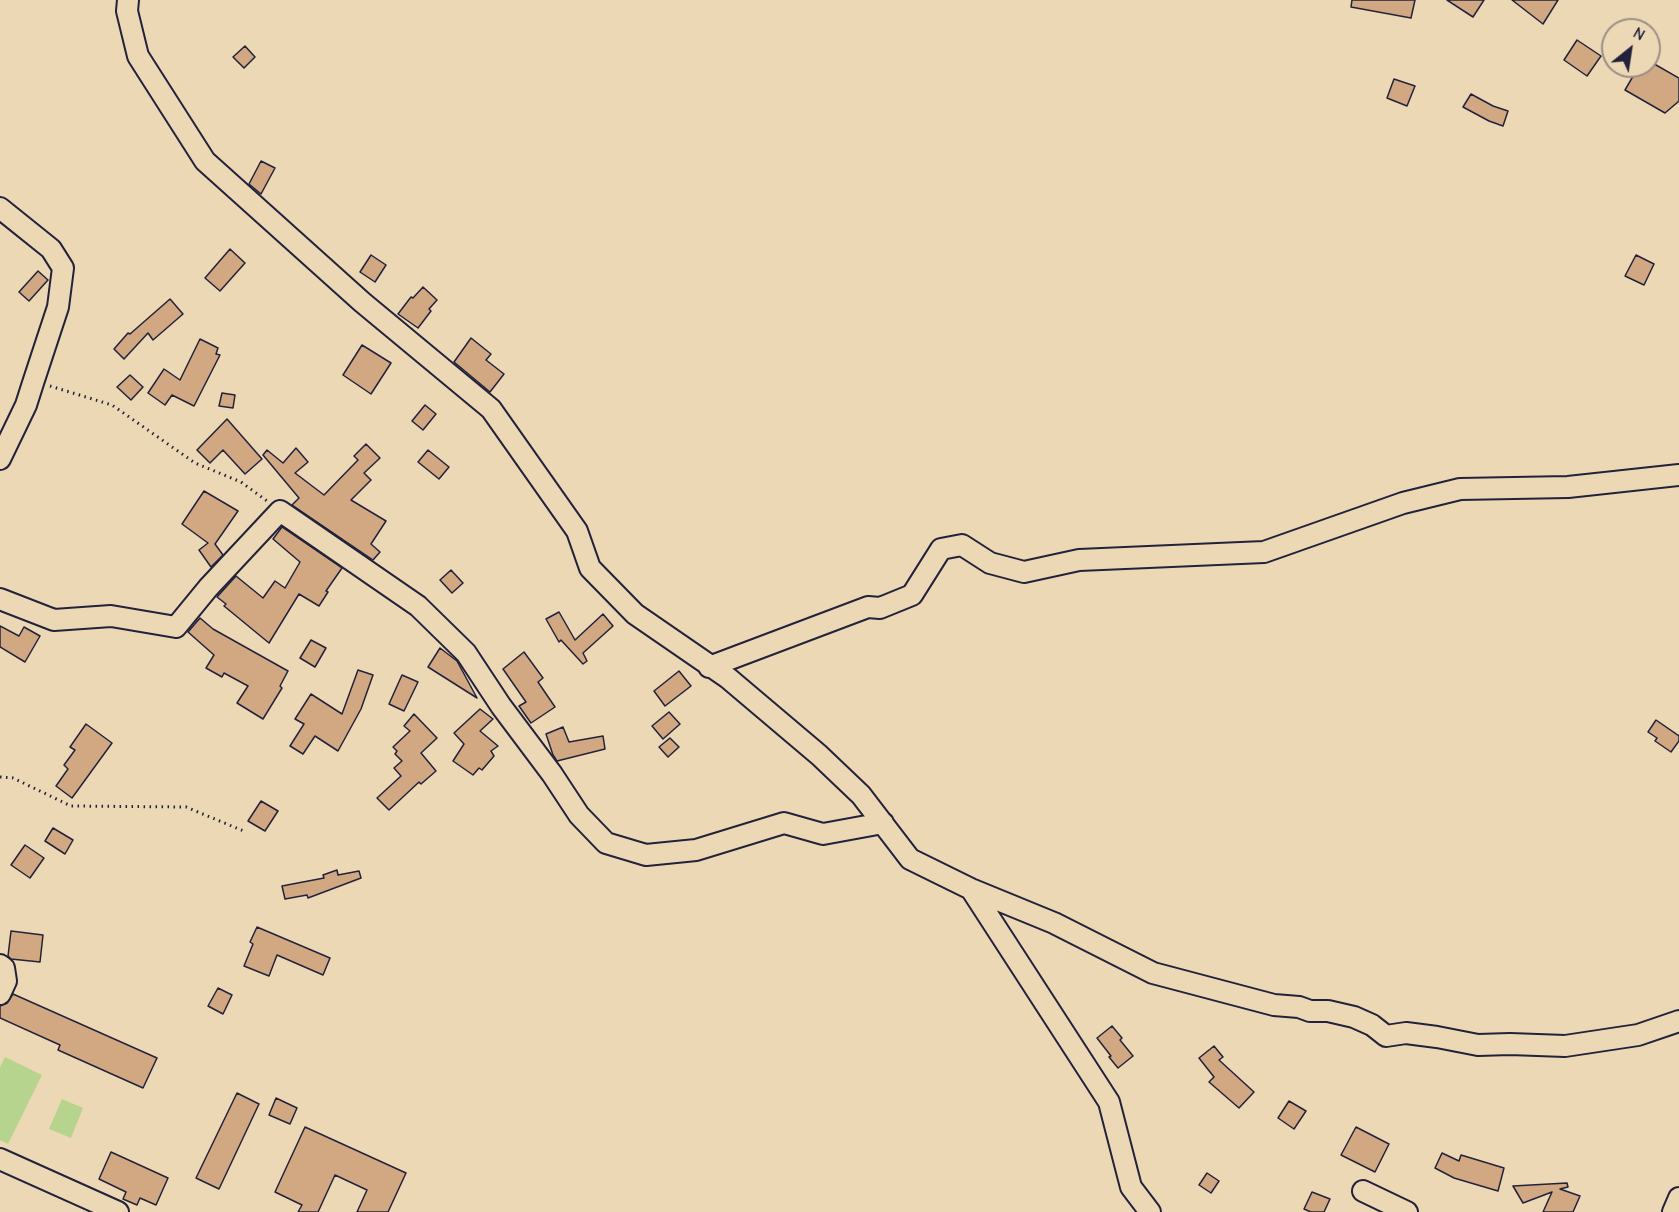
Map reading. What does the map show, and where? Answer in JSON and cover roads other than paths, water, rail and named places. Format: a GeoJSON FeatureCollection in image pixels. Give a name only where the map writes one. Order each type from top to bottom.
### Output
{"type":"FeatureCollection","features":[{"type":"Feature","properties":{"kind":"street"},"geometry":{"type":"LineString","coordinates":[[128,0],[127,11],[138,56],[205,161],[362,302],[490,410],[577,531],[590,568],[635,614],[728,678],[819,755],[861,795],[910,859],[971,889],[1054,923],[1153,973],[1274,1005],[1299,1006],[1310,1011],[1328,1011],[1354,1017],[1372,1025],[1386,1036],[1406,1034],[1478,1045],[1565,1046],[1638,1035],[1679,1021]]}},
{"type":"Feature","properties":{"kind":"street"},"geometry":{"type":"LineString","coordinates":[[0,208],[51,249],[63,268],[58,307],[26,405],[0,459]]}},
{"type":"Feature","properties":{"kind":"street"},"geometry":{"type":"LineString","coordinates":[[709,667],[868,607],[880,608],[912,595],[941,549],[962,546],[990,563],[1024,572],[1079,560],[1264,552],[1403,503],[1460,489],[1569,487],[1679,475]]}},
{"type":"Feature","properties":{"kind":"street"},"geometry":{"type":"LineString","coordinates":[[0,599],[54,620],[111,616],[176,627],[208,588],[280,511],[418,606],[466,653],[579,815],[606,843],[646,855],[696,850],[784,823],[823,834],[883,823]]}},
{"type":"Feature","properties":{"kind":"street"},"geometry":{"type":"LineString","coordinates":[[971,889],[1109,1102],[1131,1187],[1150,1212]]}},
{"type":"Feature","properties":{"kind":"street"},"geometry":{"type":"LineString","coordinates":[[0,965],[4,968],[6,975],[0,994]]}},
{"type":"Feature","properties":{"kind":"street"},"geometry":{"type":"LineString","coordinates":[[0,1159],[118,1212]]}},
{"type":"Feature","properties":{"kind":"street"},"geometry":{"type":"LineString","coordinates":[[1363,1191],[1407,1212]]}},
{"type":"Feature","properties":{"kind":"street"},"geometry":{"type":"LineString","coordinates":[[1673,1212],[1679,1198]]}}]}
